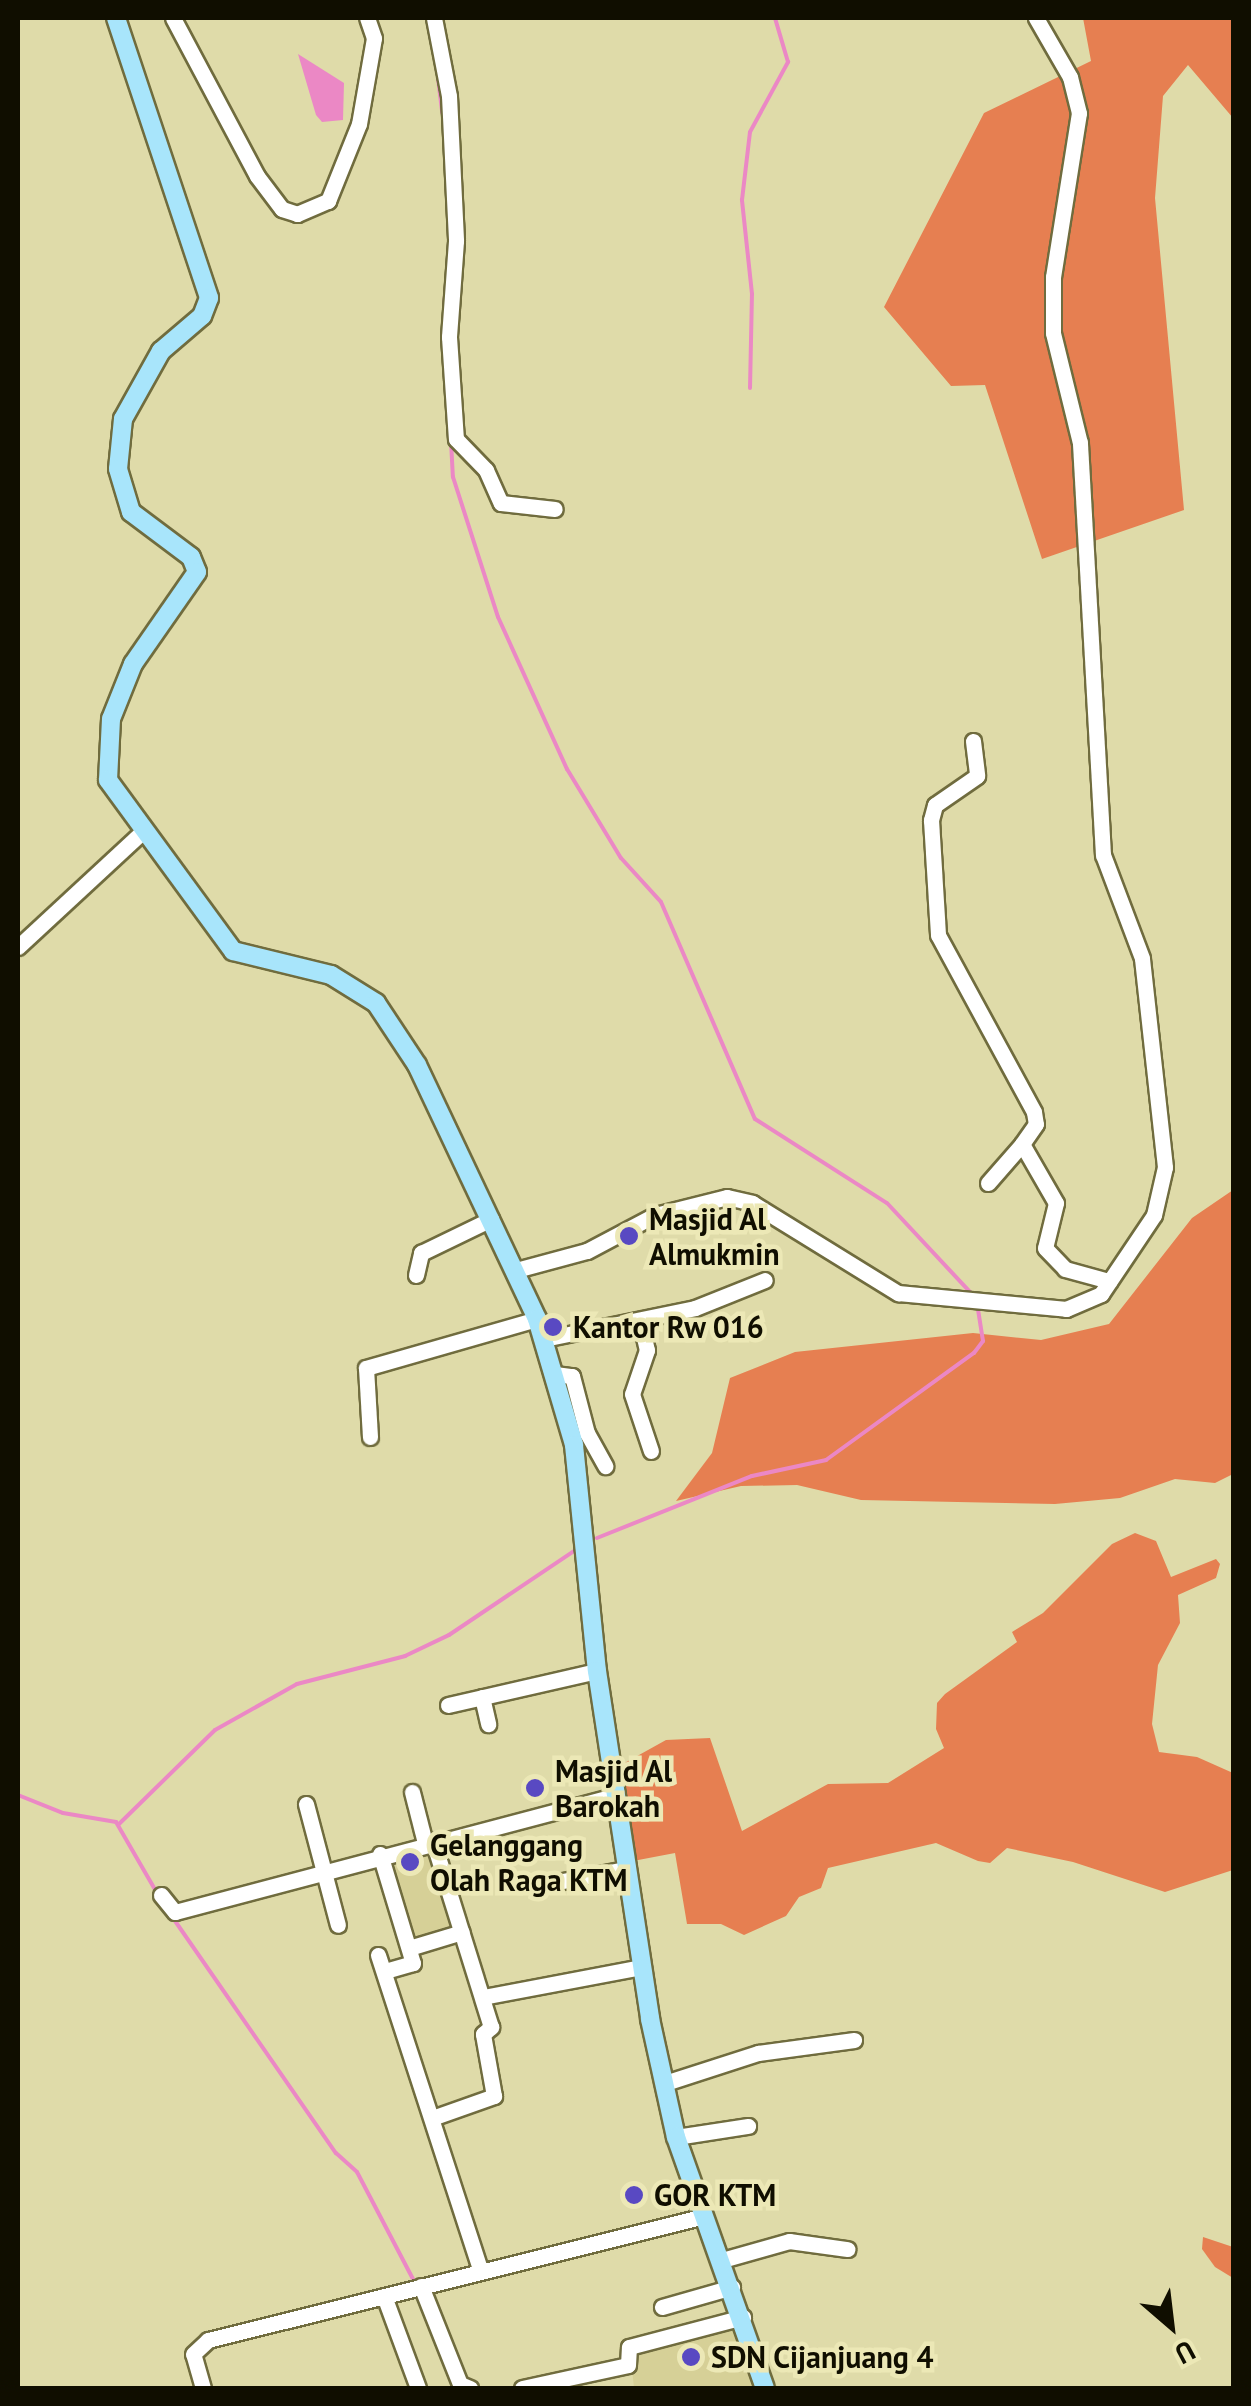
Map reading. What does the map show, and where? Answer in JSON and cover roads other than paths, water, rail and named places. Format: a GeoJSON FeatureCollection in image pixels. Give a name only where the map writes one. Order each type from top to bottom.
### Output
{"type":"FeatureCollection","features":[{"type":"Feature","properties":{"kind":"main road"},"geometry":{"type":"LineString","coordinates":[[116,18],[209,298],[202,316],[160,351],[123,420],[118,469],[131,512],[191,557],[197,572],[133,664],[112,719],[108,780],[142,832],[232,951],[331,975],[376,1003],[417,1066],[537,1319],[576,1462],[614,1796],[676,2138],[744,2317],[765,2388]]}},
{"type":"Feature","properties":{"kind":"street"},"geometry":{"type":"LineString","coordinates":[[173,18],[257,176],[282,209],[297,214],[328,200],[358,124],[374,38],[366,18]]}},
{"type":"Feature","properties":{"kind":"street"},"geometry":{"type":"LineString","coordinates":[[434,18],[449,96],[456,223],[449,338],[456,439],[486,470],[501,503],[555,508]]}},
{"type":"Feature","properties":{"kind":"street"},"geometry":{"type":"LineString","coordinates":[[516,1270],[586,1250],[655,1215],[727,1197],[752,1203],[879,1284],[913,1296],[1066,1309],[1092,1300],[1110,1281],[1154,1215],[1166,1168],[1142,958],[1103,855],[1082,461],[1053,333],[1053,277],[1079,112],[1070,77],[1036,18]]}},
{"type":"Feature","properties":{"kind":"street"},"geometry":{"type":"LineString","coordinates":[[973,741],[977,776],[934,805],[932,900],[944,952],[1034,1112],[1036,1124],[988,1183]]}},
{"type":"Feature","properties":{"kind":"street"},"geometry":{"type":"LineString","coordinates":[[18,947],[142,832]]}},
{"type":"Feature","properties":{"kind":"street"},"geometry":{"type":"LineString","coordinates":[[1022,1144],[1056,1203],[1045,1248],[1065,1269],[1110,1281]]}},
{"type":"Feature","properties":{"kind":"street"},"geometry":{"type":"LineString","coordinates":[[416,1275],[421,1253],[491,1219]]}},
{"type":"Feature","properties":{"kind":"street"},"geometry":{"type":"LineString","coordinates":[[544,1339],[640,1320],[765,1280]]}},
{"type":"Feature","properties":{"kind":"street"},"geometry":{"type":"LineString","coordinates":[[370,1437],[366,1368],[537,1319]]}},
{"type":"Feature","properties":{"kind":"street"},"geometry":{"type":"LineString","coordinates":[[640,1320],[647,1350],[632,1394],[651,1451]]}},
{"type":"Feature","properties":{"kind":"street"},"geometry":{"type":"LineString","coordinates":[[555,1374],[572,1376],[587,1433],[605,1466]]}},
{"type":"Feature","properties":{"kind":"street"},"geometry":{"type":"LineString","coordinates":[[448,1706],[598,1671]]}},
{"type":"Feature","properties":{"kind":"street"},"geometry":{"type":"LineString","coordinates":[[482,1698],[488,1724]]}},
{"type":"Feature","properties":{"kind":"street"},"geometry":{"type":"LineString","coordinates":[[412,1792],[491,2027],[484,2034],[493,2099],[432,2118]]}},
{"type":"Feature","properties":{"kind":"street"},"geometry":{"type":"LineString","coordinates":[[161,1895],[175,1912],[380,1854],[614,1796]]}},
{"type":"Feature","properties":{"kind":"street"},"geometry":{"type":"LineString","coordinates":[[306,1804],[338,1926]]}},
{"type":"Feature","properties":{"kind":"street"},"geometry":{"type":"LineString","coordinates":[[380,1854],[413,1963],[385,1972]]}},
{"type":"Feature","properties":{"kind":"street"},"geometry":{"type":"LineString","coordinates":[[542,1885],[626,1868]]}},
{"type":"Feature","properties":{"kind":"street"},"geometry":{"type":"LineString","coordinates":[[408,1948],[462,1932]]}},
{"type":"Feature","properties":{"kind":"street"},"geometry":{"type":"LineString","coordinates":[[378,1955],[481,2272]]}},
{"type":"Feature","properties":{"kind":"street"},"geometry":{"type":"LineString","coordinates":[[483,1997],[642,1967]]}},
{"type":"Feature","properties":{"kind":"street"},"geometry":{"type":"LineString","coordinates":[[665,2082],[747,2056],[854,2040]]}},
{"type":"Feature","properties":{"kind":"street"},"geometry":{"type":"LineString","coordinates":[[676,2138],[748,2126]]}},
{"type":"Feature","properties":{"kind":"street"},"geometry":{"type":"LineString","coordinates":[[203,2388],[193,2354],[208,2340],[704,2216]]}},
{"type":"Feature","properties":{"kind":"street"},"geometry":{"type":"LineString","coordinates":[[722,2260],[789,2241],[847,2249]]}},
{"type":"Feature","properties":{"kind":"street"},"geometry":{"type":"LineString","coordinates":[[421,2286],[460,2384],[470,2388]]}},
{"type":"Feature","properties":{"kind":"street"},"geometry":{"type":"LineString","coordinates":[[662,2306],[732,2286]]}},
{"type":"Feature","properties":{"kind":"street"},"geometry":{"type":"LineString","coordinates":[[384,2296],[418,2388]]}},
{"type":"Feature","properties":{"kind":"street"},"geometry":{"type":"LineString","coordinates":[[522,2388],[628,2365],[628,2347],[744,2317]]}},
{"type":"Feature","properties":{"kind":"waterway"},"geometry":{"type":"LineString","coordinates":[[750,388],[752,294],[742,200],[750,132],[788,62],[775,18]]}},
{"type":"Feature","properties":{"kind":"waterway"},"geometry":{"type":"LineString","coordinates":[[438,78],[442,113]]}},
{"type":"Feature","properties":{"kind":"waterway"},"geometry":{"type":"LineString","coordinates":[[444,307],[446,282]]}},
{"type":"Feature","properties":{"kind":"waterway"},"geometry":{"type":"LineString","coordinates":[[451,441],[453,477],[498,617],[567,769],[621,858],[661,902],[755,1119],[887,1203],[972,1294]]}},
{"type":"Feature","properties":{"kind":"waterway"},"geometry":{"type":"LineString","coordinates":[[597,1538],[752,1476],[826,1460],[974,1353],[983,1341],[978,1308]]}},
{"type":"Feature","properties":{"kind":"waterway"},"geometry":{"type":"LineString","coordinates":[[119,1824],[215,1730],[297,1684],[405,1656],[449,1635],[577,1549]]}},
{"type":"Feature","properties":{"kind":"waterway"},"geometry":{"type":"LineString","coordinates":[[18,1795],[63,1813],[116,1822],[157,1893]]}},
{"type":"Feature","properties":{"kind":"waterway"},"geometry":{"type":"LineString","coordinates":[[173,1918],[336,2153],[357,2172],[415,2283]]}},
{"type":"Feature","properties":{"kind":"place","name":"Masjid Al Almukmin"},"geometry":{"type":"Point","coordinates":[629,1236]}},
{"type":"Feature","properties":{"kind":"place","name":"Kantor Rw 016"},"geometry":{"type":"Point","coordinates":[553,1327]}},
{"type":"Feature","properties":{"kind":"place","name":"Masjid Al Barokah"},"geometry":{"type":"Point","coordinates":[535,1788]}},
{"type":"Feature","properties":{"kind":"place","name":"Gelanggang Olah Raga KTM"},"geometry":{"type":"Point","coordinates":[410,1862]}},
{"type":"Feature","properties":{"kind":"place","name":"GOR KTM"},"geometry":{"type":"Point","coordinates":[634,2195]}},
{"type":"Feature","properties":{"kind":"place","name":"SDN Cijanjuang 4"},"geometry":{"type":"Point","coordinates":[691,2357]}}]}
